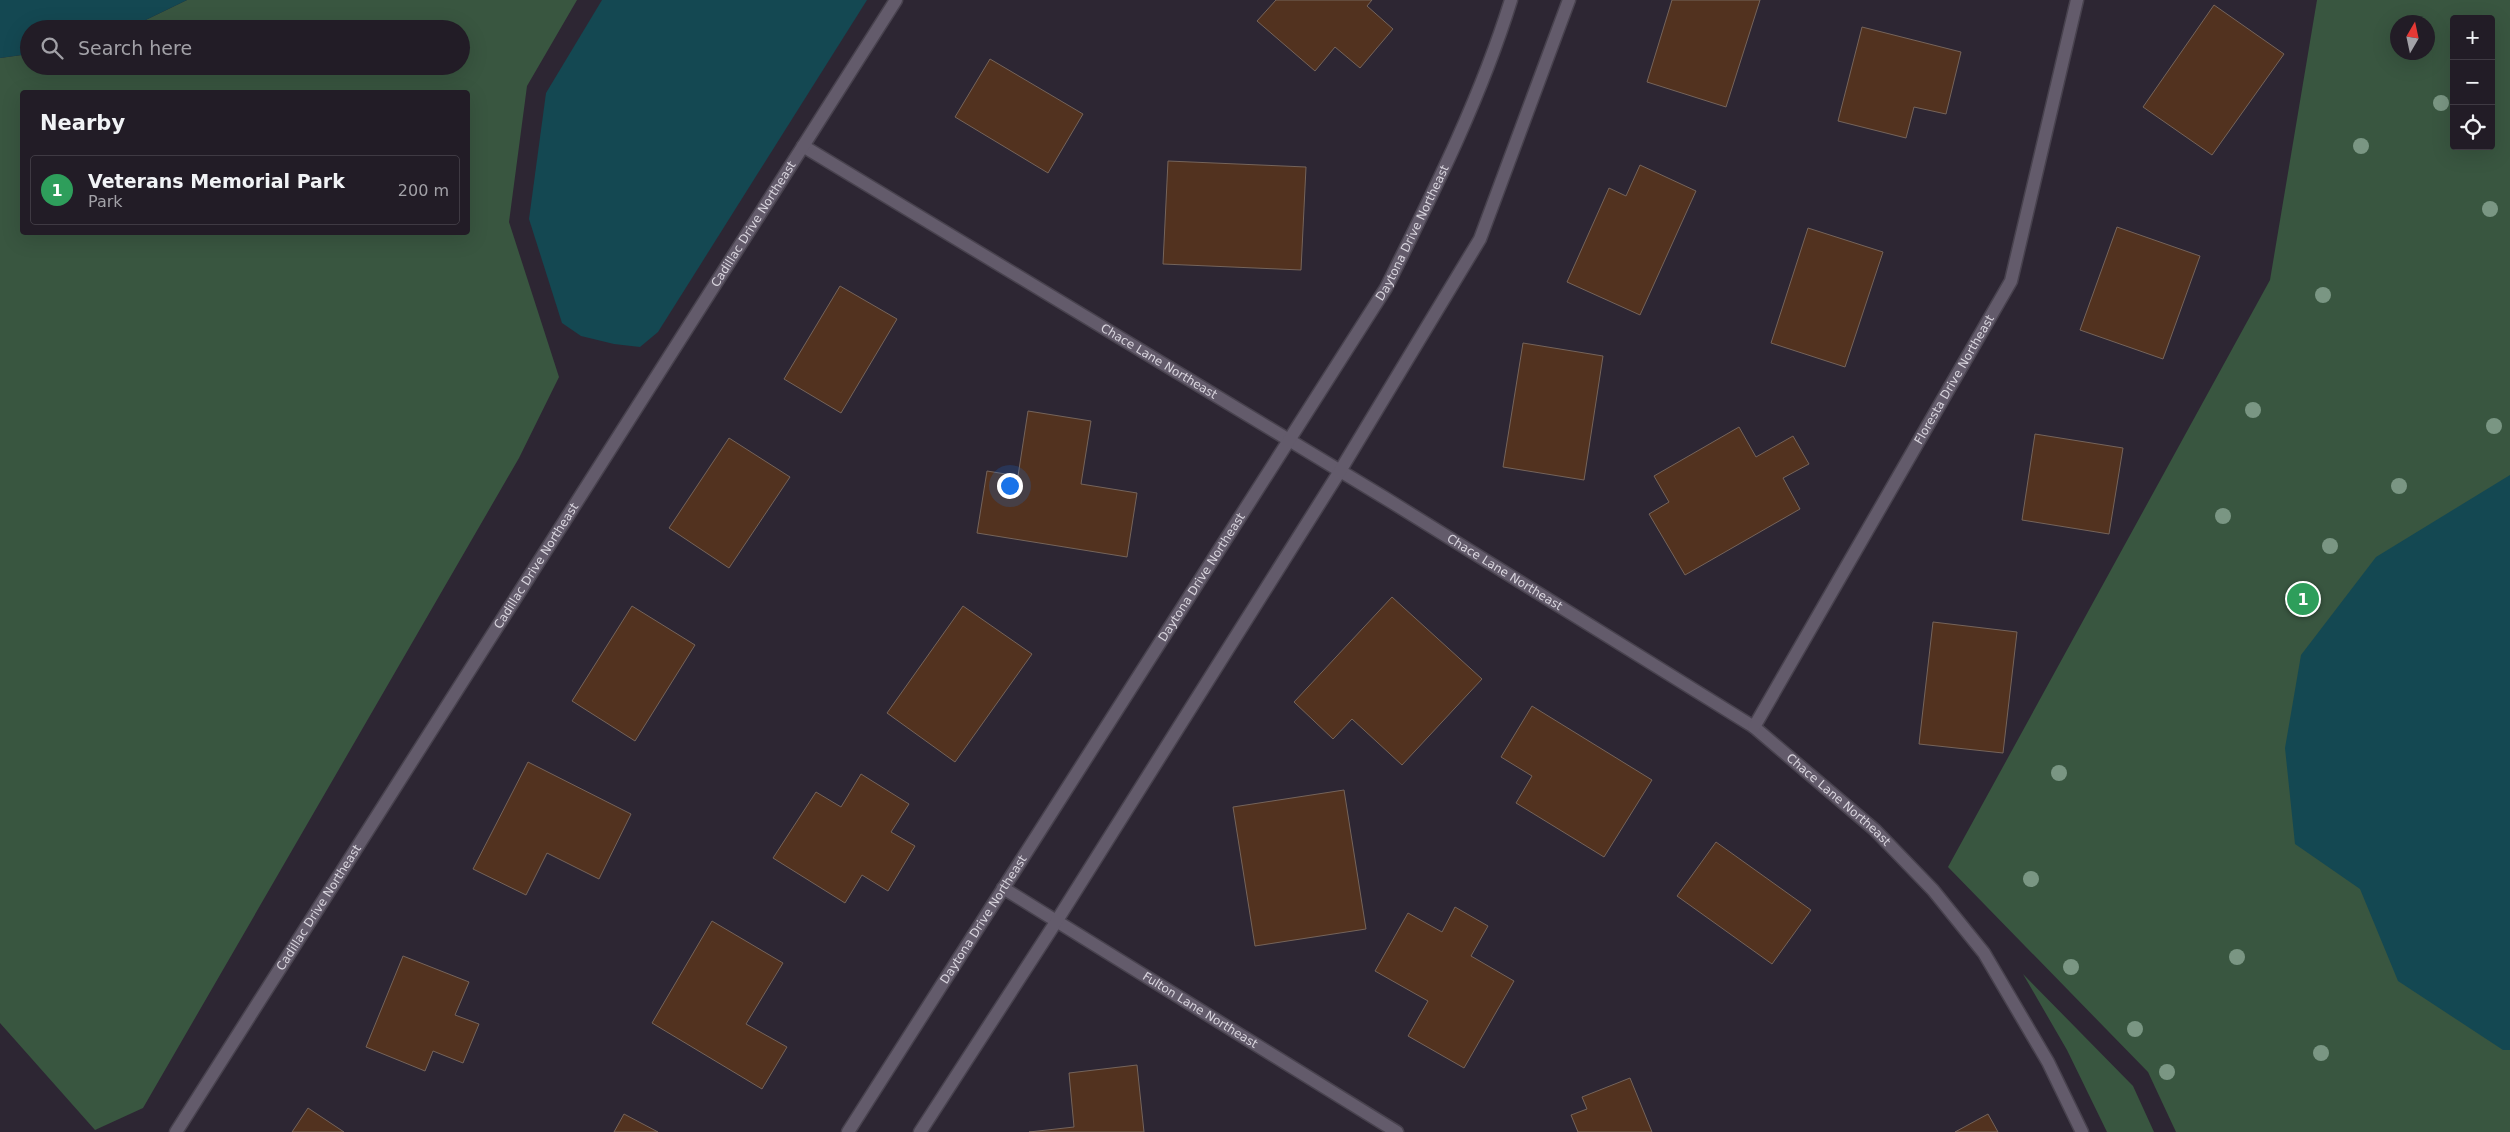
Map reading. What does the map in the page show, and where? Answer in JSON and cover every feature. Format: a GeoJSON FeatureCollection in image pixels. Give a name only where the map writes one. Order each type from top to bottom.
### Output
{"type":"FeatureCollection","features":[{"type":"Feature","properties":{"kind":"street","name":"Cadillac Drive Northeast"},"geometry":{"type":"LineString","coordinates":[[176,1132],[896,0]]}},
{"type":"Feature","properties":{"kind":"street","name":"Daytona Drive Northeast"},"geometry":{"type":"LineString","coordinates":[[848,1132],[1386,288],[1435,189],[1469,110],[1511,0]]}},
{"type":"Feature","properties":{"kind":"street"},"geometry":{"type":"LineString","coordinates":[[920,1132],[1056,922],[1340,471],[1480,239],[1569,0]]}},
{"type":"Feature","properties":{"kind":"street","name":"Floresta Drive Northeast"},"geometry":{"type":"LineString","coordinates":[[1754,727],[2011,281],[2077,0]]}},
{"type":"Feature","properties":{"kind":"street","name":"Chace Lane Northeast"},"geometry":{"type":"LineString","coordinates":[[803,146],[1340,471],[1754,727],[1875,830],[1939,897],[1984,953],[2048,1062],[2082,1132]]}},
{"type":"Feature","properties":{"kind":"street","name":"Fulton Lane Northeast"},"geometry":{"type":"LineString","coordinates":[[1003,888],[1397,1132]]}},
{"type":"Feature","properties":{"kind":"green space"},"geometry":{"type":"Polygon","coordinates":[[[187,0],[577,0],[527,86],[509,222],[559,377],[519,458],[143,1108],[95,1130],[0,1023],[0,58],[20,55],[20,75],[470,75],[470,20],[146,20],[187,0]]]}},
{"type":"Feature","properties":{"kind":"green space"},"geometry":{"type":"Polygon","coordinates":[[[2317,0],[2510,0],[2510,1132],[2176,1132],[2148,1072],[1948,867],[2270,280],[2317,0]]]}},
{"type":"Feature","properties":{"kind":"green space"},"geometry":{"type":"Polygon","coordinates":[[[2023,974],[2133,1086],[2154,1132],[2107,1132],[2067,1050],[2023,974]]]}},
{"type":"Feature","properties":{"kind":"water"},"geometry":{"type":"Polygon","coordinates":[[[0,0],[187,0],[146,20],[20,20],[20,55],[0,58],[0,0]]]}},
{"type":"Feature","properties":{"kind":"water"},"geometry":{"type":"Polygon","coordinates":[[[602,0],[867,0],[658,332],[640,347],[614,344],[581,336],[562,323],[529,219],[546,93],[602,0]]]}},
{"type":"Feature","properties":{"kind":"water"},"geometry":{"type":"Polygon","coordinates":[[[2510,475],[2510,1050],[2503,1050],[2398,981],[2360,889],[2295,844],[2285,748],[2301,655],[2376,557],[2510,475]]]}},
{"type":"Feature","properties":{"kind":"building"},"geometry":{"type":"Polygon","coordinates":[[[1276,0],[1372,0],[1367,6],[1393,29],[1360,68],[1335,47],[1315,71],[1257,21],[1276,0]]]}},
{"type":"Feature","properties":{"kind":"building"},"geometry":{"type":"Polygon","coordinates":[[[1672,0],[1760,0],[1726,107],[1647,82],[1672,0]]]}},
{"type":"Feature","properties":{"kind":"building"},"geometry":{"type":"Polygon","coordinates":[[[2214,5],[2284,54],[2212,155],[2143,107],[2214,5]]]}},
{"type":"Feature","properties":{"kind":"building"},"geometry":{"type":"Polygon","coordinates":[[[1862,27],[1961,52],[1946,114],[1914,107],[1906,138],[1838,121],[1862,27]]]}},
{"type":"Feature","properties":{"kind":"building"},"geometry":{"type":"Polygon","coordinates":[[[990,59],[1083,114],[1048,173],[955,117],[990,59]]]}},
{"type":"Feature","properties":{"kind":"building"},"geometry":{"type":"Polygon","coordinates":[[[1168,161],[1306,167],[1301,270],[1163,264],[1168,161]]]}},
{"type":"Feature","properties":{"kind":"building"},"geometry":{"type":"Polygon","coordinates":[[[1640,165],[1696,191],[1640,315],[1567,282],[1609,188],[1626,196],[1640,165]]]}},
{"type":"Feature","properties":{"kind":"building"},"geometry":{"type":"Polygon","coordinates":[[[2117,227],[2200,256],[2163,359],[2080,330],[2117,227]]]}},
{"type":"Feature","properties":{"kind":"building"},"geometry":{"type":"Polygon","coordinates":[[[1808,228],[1883,252],[1845,367],[1771,343],[1808,228]]]}},
{"type":"Feature","properties":{"kind":"building"},"geometry":{"type":"Polygon","coordinates":[[[840,286],[897,319],[841,413],[784,379],[840,286]]]}},
{"type":"Feature","properties":{"kind":"building"},"geometry":{"type":"Polygon","coordinates":[[[1523,343],[1603,356],[1584,480],[1503,467],[1523,343]]]}},
{"type":"Feature","properties":{"kind":"building"},"geometry":{"type":"Polygon","coordinates":[[[1028,411],[1091,421],[1081,484],[1137,493],[1127,557],[977,533],[987,471],[1018,476],[1028,411]]]}},
{"type":"Feature","properties":{"kind":"building"},"geometry":{"type":"Polygon","coordinates":[[[1739,427],[1756,457],[1793,436],[1809,464],[1783,478],[1800,509],[1685,575],[1649,514],[1669,502],[1654,476],[1739,427]]]}},
{"type":"Feature","properties":{"kind":"building"},"geometry":{"type":"Polygon","coordinates":[[[2035,434],[2123,448],[2109,534],[2022,520],[2035,434]]]}},
{"type":"Feature","properties":{"kind":"building"},"geometry":{"type":"Polygon","coordinates":[[[729,438],[790,477],[729,568],[669,528],[729,438]]]}},
{"type":"Feature","properties":{"kind":"building"},"geometry":{"type":"Polygon","coordinates":[[[1392,597],[1482,679],[1402,765],[1352,719],[1333,739],[1294,702],[1392,597]]]}},
{"type":"Feature","properties":{"kind":"building"},"geometry":{"type":"Polygon","coordinates":[[[632,606],[695,645],[635,741],[572,701],[632,606]]]}},
{"type":"Feature","properties":{"kind":"building"},"geometry":{"type":"Polygon","coordinates":[[[963,606],[1032,654],[955,762],[887,713],[963,606]]]}},
{"type":"Feature","properties":{"kind":"building"},"geometry":{"type":"Polygon","coordinates":[[[1933,622],[2017,632],[2003,753],[1919,744],[1933,622]]]}},
{"type":"Feature","properties":{"kind":"building"},"geometry":{"type":"Polygon","coordinates":[[[1532,706],[1652,780],[1604,857],[1516,803],[1532,776],[1501,757],[1532,706]]]}},
{"type":"Feature","properties":{"kind":"building"},"geometry":{"type":"Polygon","coordinates":[[[528,762],[631,814],[599,879],[547,853],[526,895],[473,869],[528,762]]]}},
{"type":"Feature","properties":{"kind":"building"},"geometry":{"type":"Polygon","coordinates":[[[861,774],[909,804],[891,832],[915,846],[888,891],[862,875],[845,903],[773,858],[816,792],[841,807],[861,774]]]}},
{"type":"Feature","properties":{"kind":"building"},"geometry":{"type":"Polygon","coordinates":[[[1344,790],[1366,929],[1255,946],[1233,807],[1344,790]]]}},
{"type":"Feature","properties":{"kind":"building"},"geometry":{"type":"Polygon","coordinates":[[[1716,842],[1811,910],[1772,964],[1677,896],[1716,842]]]}},
{"type":"Feature","properties":{"kind":"building"},"geometry":{"type":"Polygon","coordinates":[[[1455,907],[1488,926],[1471,956],[1514,981],[1464,1068],[1408,1036],[1428,1001],[1375,971],[1408,913],[1442,932],[1455,907]]]}},
{"type":"Feature","properties":{"kind":"building"},"geometry":{"type":"Polygon","coordinates":[[[712,921],[783,963],[746,1024],[787,1047],[762,1089],[652,1023],[712,921]]]}},
{"type":"Feature","properties":{"kind":"building"},"geometry":{"type":"Polygon","coordinates":[[[403,956],[469,982],[455,1015],[479,1024],[463,1063],[433,1051],[425,1071],[366,1047],[403,956]]]}},
{"type":"Feature","properties":{"kind":"building"},"geometry":{"type":"Polygon","coordinates":[[[1137,1065],[1144,1132],[1029,1132],[1074,1127],[1069,1073],[1137,1065]]]}},
{"type":"Feature","properties":{"kind":"building"},"geometry":{"type":"Polygon","coordinates":[[[1630,1078],[1652,1132],[1578,1132],[1571,1115],[1587,1109],[1582,1097],[1630,1078]]]}},
{"type":"Feature","properties":{"kind":"building"},"geometry":{"type":"Polygon","coordinates":[[[308,1108],[344,1132],[292,1132],[308,1108]]]}},
{"type":"Feature","properties":{"kind":"building"},"geometry":{"type":"Polygon","coordinates":[[[624,1114],[658,1132],[614,1132],[624,1114]]]}},
{"type":"Feature","properties":{"kind":"building"},"geometry":{"type":"Polygon","coordinates":[[[1988,1114],[1998,1132],[1955,1132],[1988,1114]]]}},
{"type":"Feature","properties":{"kind":"place","name":"Veterans Memorial Park"},"geometry":{"type":"Point","coordinates":[2303,599]}}]}
